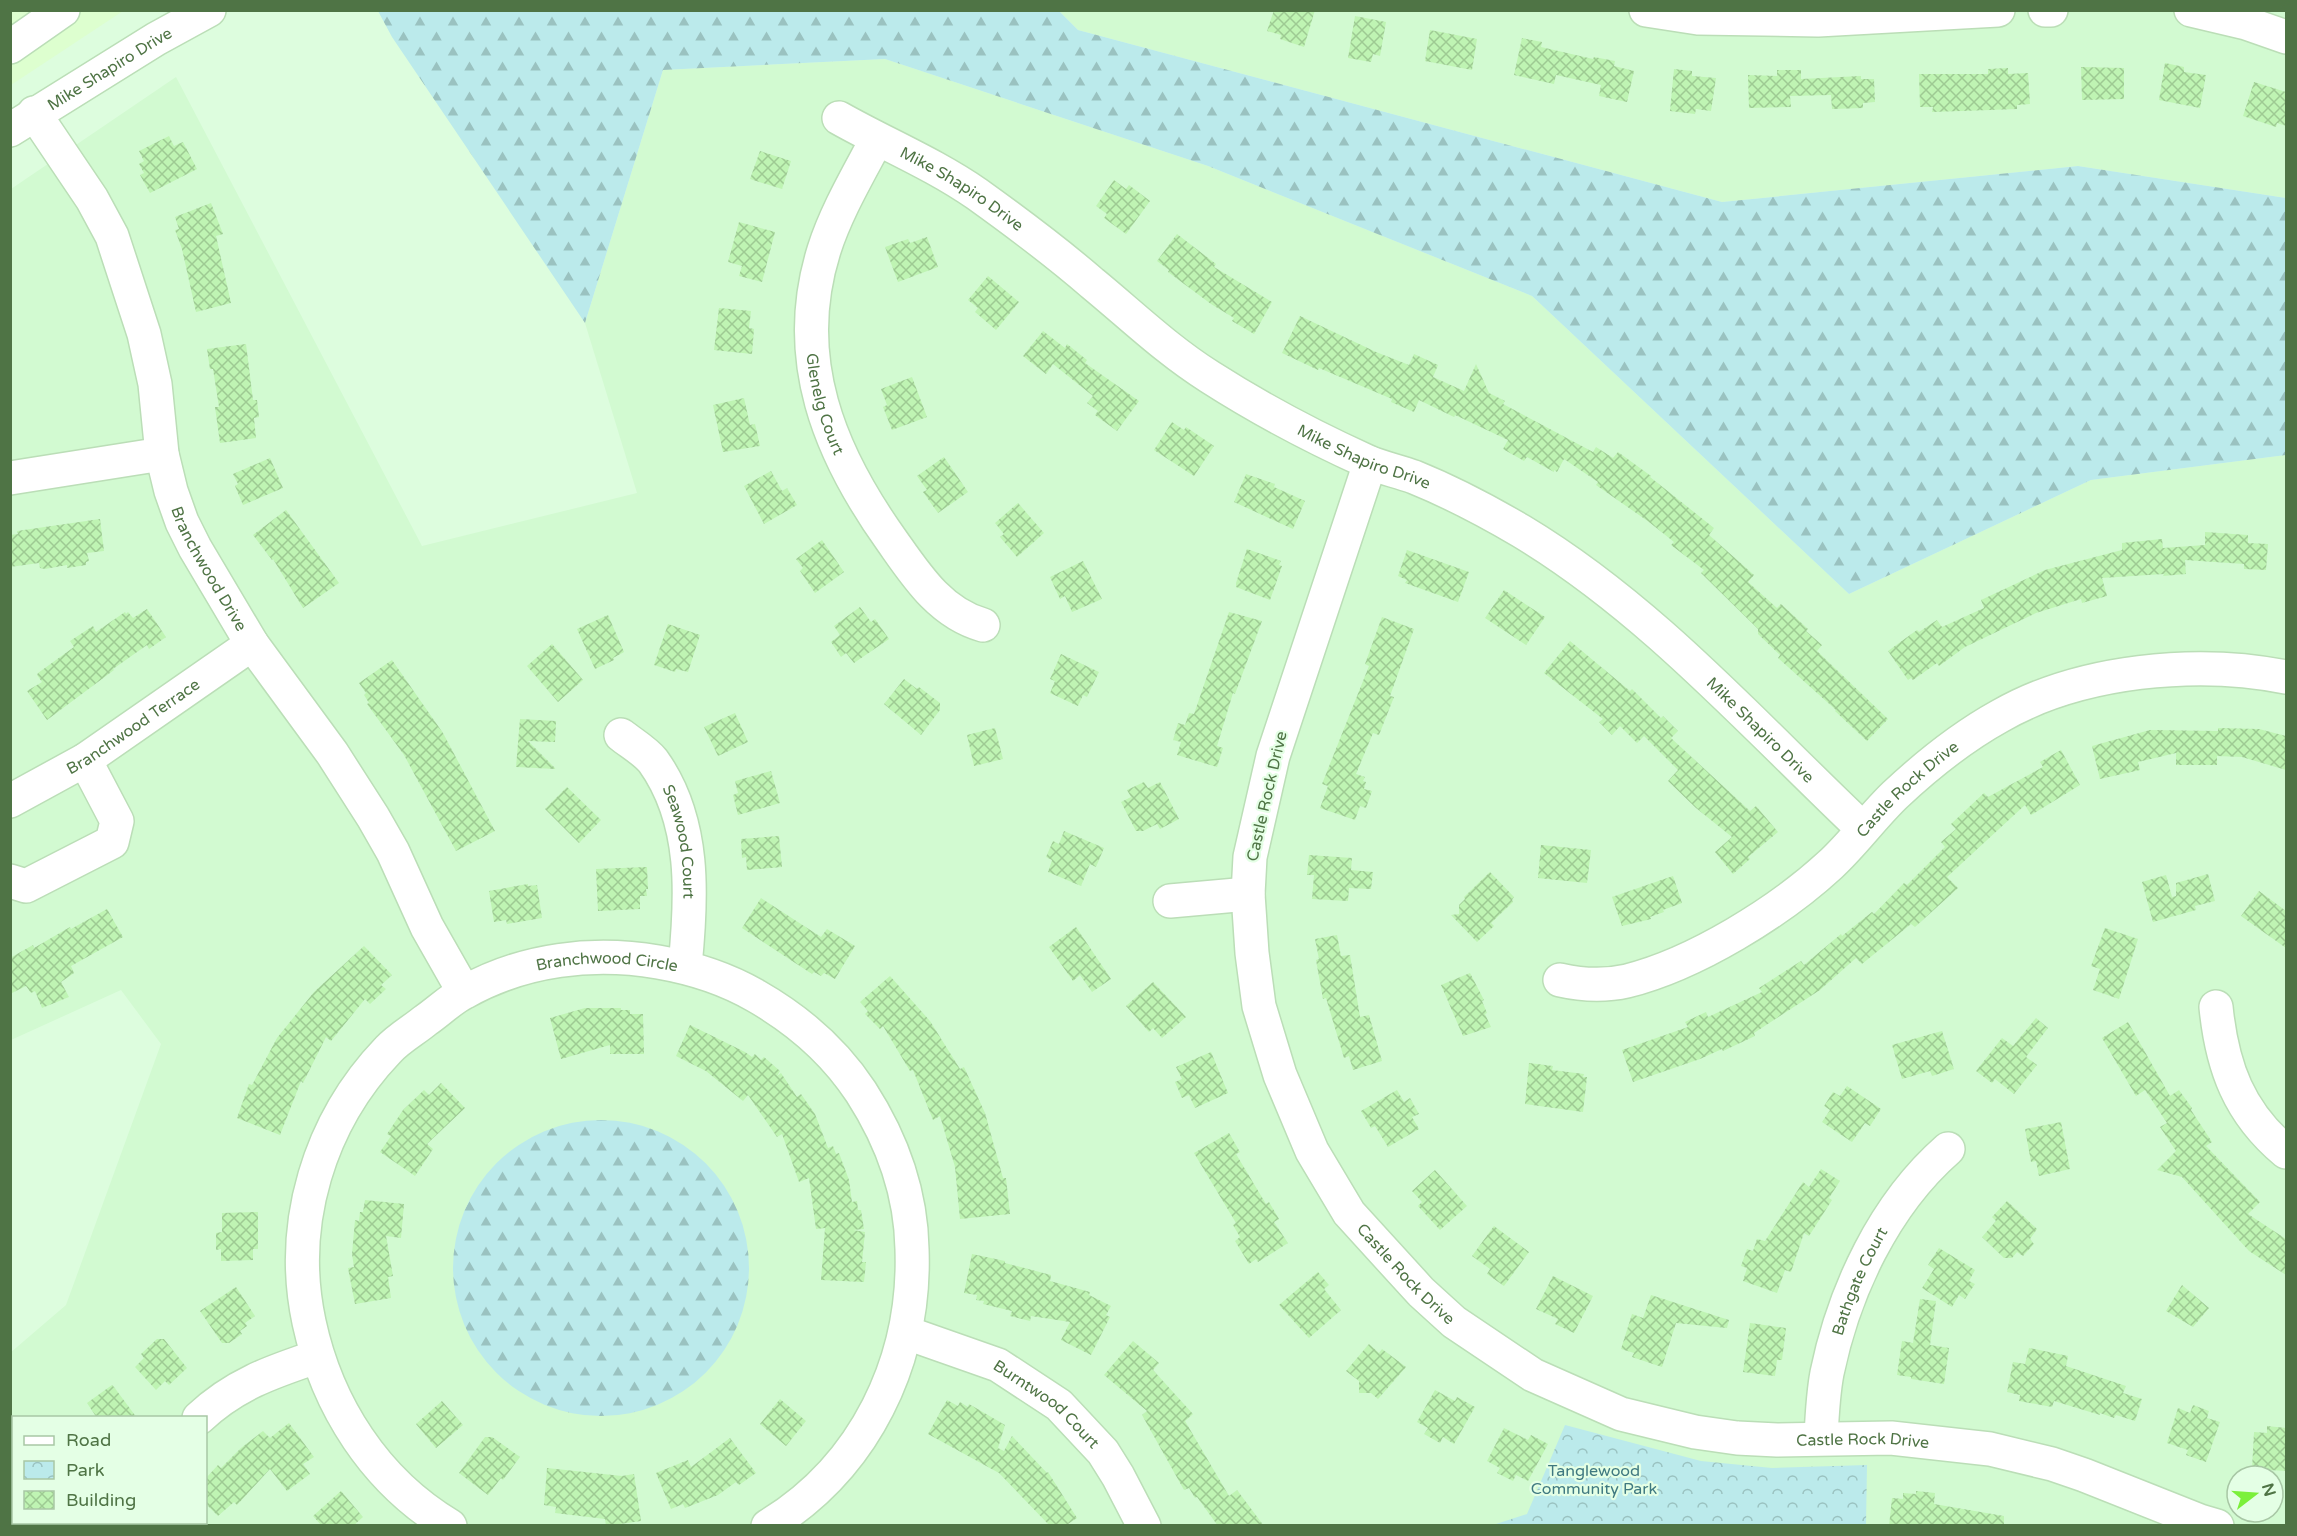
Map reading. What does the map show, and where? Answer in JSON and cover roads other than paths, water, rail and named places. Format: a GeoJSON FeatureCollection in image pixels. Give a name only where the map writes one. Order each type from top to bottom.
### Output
{"type":"FeatureCollection","features":[{"type":"Feature","properties":{"kind":"street"},"geometry":{"type":"LineString","coordinates":[[10,47],[63,10]]}},
{"type":"Feature","properties":{"kind":"street","name":"Mike Shapiro Drive"},"geometry":{"type":"LineString","coordinates":[[22,121],[156,39],[209,10]]}},
{"type":"Feature","properties":{"kind":"street"},"geometry":{"type":"LineString","coordinates":[[1646,10],[1698,18],[1755,14],[1851,19],[1998,10]]}},
{"type":"Feature","properties":{"kind":"street"},"geometry":{"type":"LineString","coordinates":[[2045,10],[2051,10]]}},
{"type":"Feature","properties":{"kind":"street"},"geometry":{"type":"LineString","coordinates":[[2191,10],[2246,23],[2286,37]]}},
{"type":"Feature","properties":{"kind":"street","name":"Mike Shapiro Drive"},"geometry":{"type":"LineString","coordinates":[[839,118],[932,165],[975,193],[1044,244],[1151,333],[1209,376],[1249,401],[1370,463],[1414,477],[1494,515],[1568,562],[1645,622],[1863,829]]}},
{"type":"Feature","properties":{"kind":"street","name":"Branchwood Drive"},"geometry":{"type":"LineString","coordinates":[[22,121],[92,199],[112,236],[144,334],[155,384],[162,454],[182,522],[195,548],[252,644],[332,753],[373,817],[393,852],[428,927],[464,992]]}},
{"type":"Feature","properties":{"kind":"street","name":"Glenelg Court"},"geometry":{"type":"LineString","coordinates":[[877,139],[843,205],[824,250],[814,293],[812,344],[820,399],[831,435],[843,462],[875,518],[922,583],[939,600],[969,621],[983,625]]}},
{"type":"Feature","properties":{"kind":"street"},"geometry":{"type":"LineString","coordinates":[[10,478],[162,454]]}},
{"type":"Feature","properties":{"kind":"street","name":"Castle Rock Drive"},"geometry":{"type":"LineString","coordinates":[[1370,463],[1273,756],[1250,857],[1248,894],[1259,1006],[1280,1075],[1312,1151],[1349,1213],[1421,1292],[1454,1322],[1533,1375],[1622,1414],[1695,1432],[1737,1438],[1902,1439],[1961,1445],[2019,1455],[2084,1475],[2217,1526]]}},
{"type":"Feature","properties":{"kind":"street","name":"Branchwood Terrace"},"geometry":{"type":"LineString","coordinates":[[10,801],[85,760],[252,644]]}},
{"type":"Feature","properties":{"kind":"street","name":"Castle Rock Drive"},"geometry":{"type":"LineString","coordinates":[[1560,980],[1581,984],[1626,981],[1662,970],[1687,959],[1739,931],[1786,902],[1829,866],[1895,796],[1934,761],[1970,734],[2001,715],[2055,693],[2095,681],[2188,669],[2233,670],[2286,677]]}},
{"type":"Feature","properties":{"kind":"street","name":"Seawood Court"},"geometry":{"type":"LineString","coordinates":[[621,735],[652,760],[672,794],[679,813],[690,875],[685,966]]}},
{"type":"Feature","properties":{"kind":"street"},"geometry":{"type":"LineString","coordinates":[[10,881],[26,886],[112,842],[117,821],[85,760]]}},
{"type":"Feature","properties":{"kind":"street"},"geometry":{"type":"LineString","coordinates":[[1170,901],[1248,894]]}},
{"type":"Feature","properties":{"kind":"street","name":"Branchwood Circle"},"geometry":{"type":"LineString","coordinates":[[450,1526],[432,1515],[392,1481],[371,1458],[345,1421],[316,1356],[303,1294],[302,1264],[307,1206],[313,1179],[340,1114],[362,1080],[391,1046],[464,992],[516,970],[572,958],[601,956],[634,958],[685,966],[716,976],[778,1009],[810,1034],[850,1077],[876,1116],[894,1156],[904,1188],[912,1224],[914,1283],[907,1333],[889,1387],[868,1427],[832,1474],[809,1496],[768,1526]]}},
{"type":"Feature","properties":{"kind":"street"},"geometry":{"type":"LineString","coordinates":[[2216,1007],[2218,1034],[2224,1061],[2235,1088],[2245,1107],[2262,1129],[2286,1152]]}},
{"type":"Feature","properties":{"kind":"street","name":"Bathgate Court"},"geometry":{"type":"LineString","coordinates":[[1821,1437],[1827,1374],[1838,1326],[1854,1287],[1880,1235],[1907,1193],[1931,1164],[1948,1149]]}},
{"type":"Feature","properties":{"kind":"street","name":"Burntwood Court"},"geometry":{"type":"LineString","coordinates":[[907,1333],[998,1365],[1059,1405],[1103,1452],[1144,1526]]}},
{"type":"Feature","properties":{"kind":"street"},"geometry":{"type":"LineString","coordinates":[[200,1416],[213,1404],[262,1375],[316,1356]]}},
{"type":"Feature","properties":{"kind":"park label","name":"Tanglewood Community Park"},"geometry":{"type":"Point","coordinates":[1594,1479]}}]}
